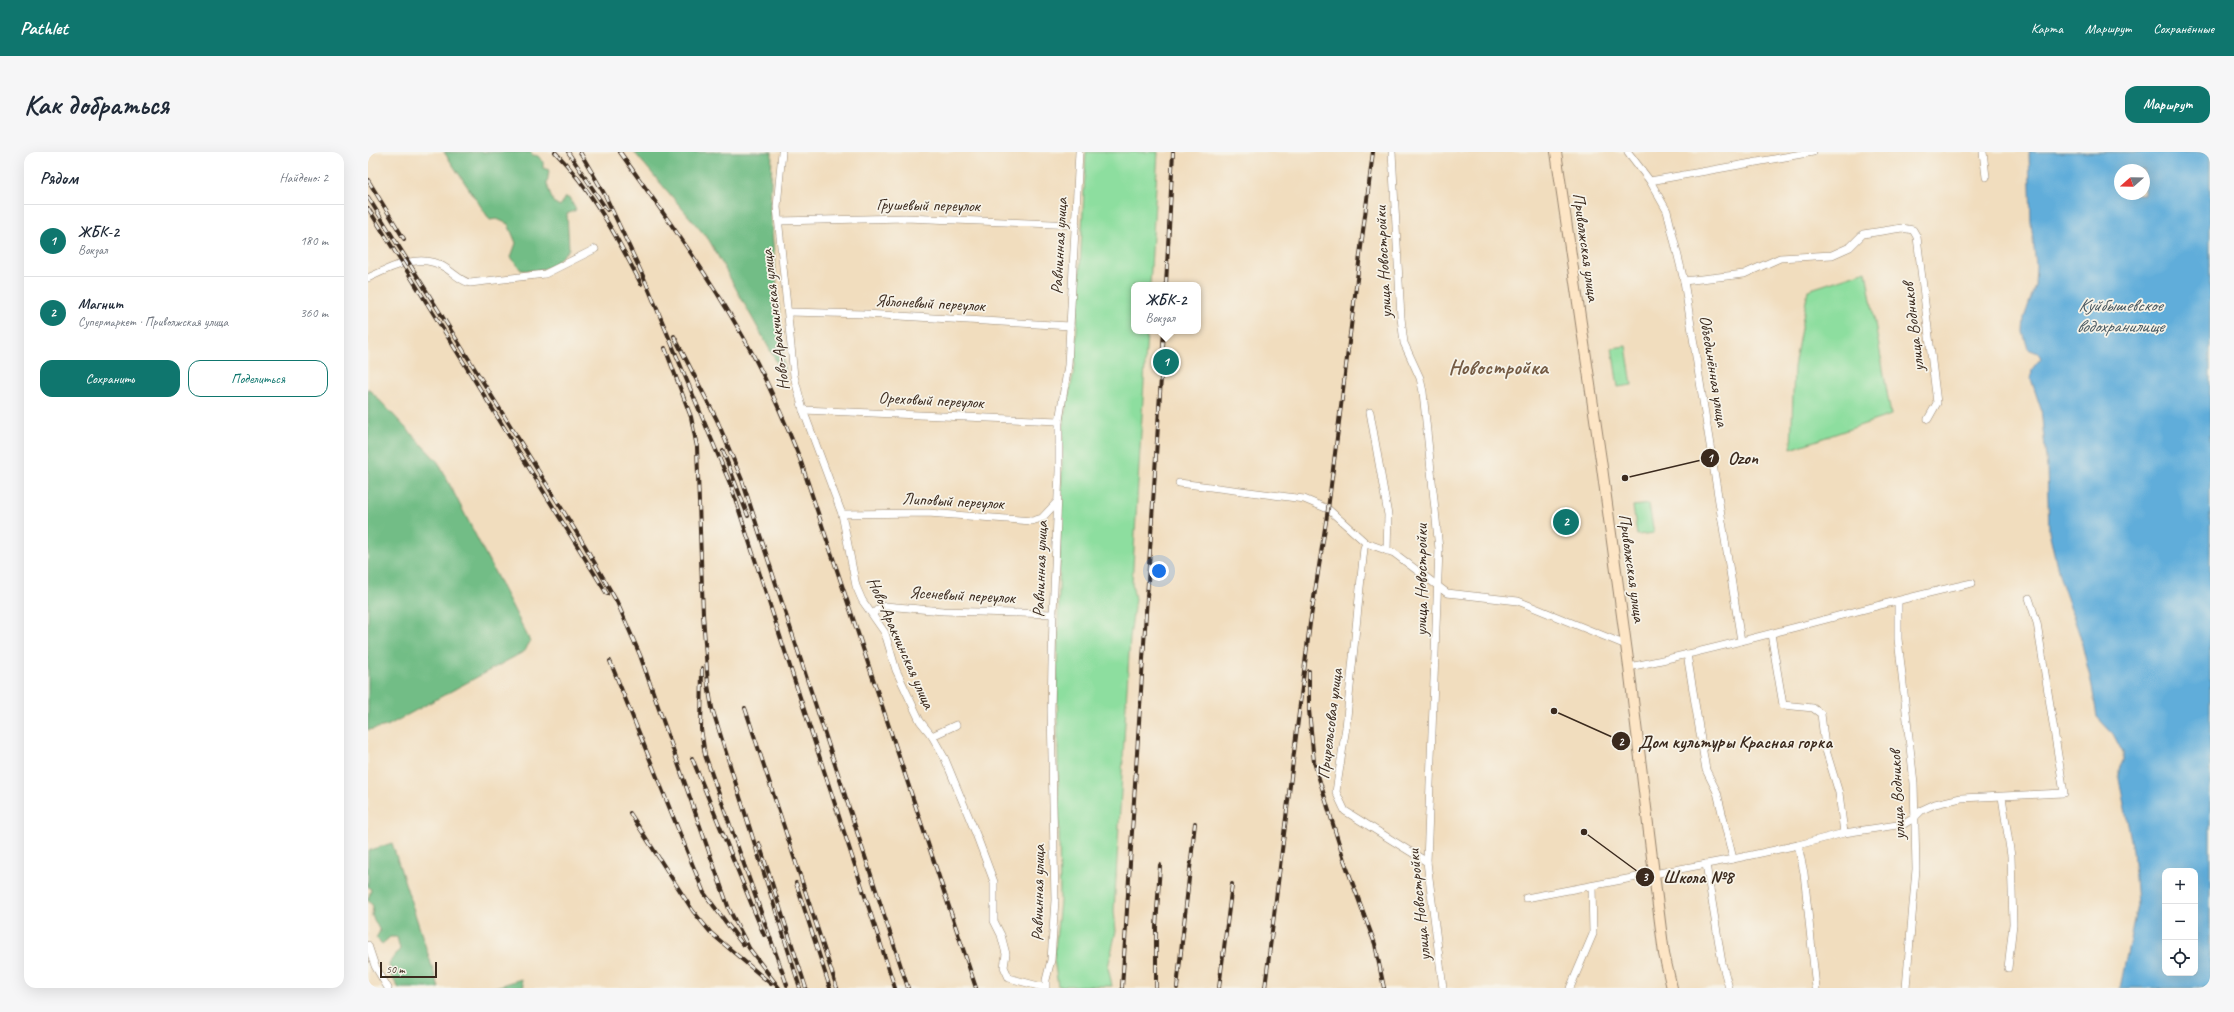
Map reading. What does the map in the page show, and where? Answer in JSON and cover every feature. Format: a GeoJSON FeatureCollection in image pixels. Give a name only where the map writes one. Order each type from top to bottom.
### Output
{"type":"FeatureCollection","features":[{"type":"Feature","properties":{"kind":"main road","name":"Приволжская улица"},"geometry":{"type":"LineString","coordinates":[[1556,152],[1601,460],[1629,667],[1664,954],[1672,988]]}},
{"type":"Feature","properties":{"kind":"street","name":"Ново-Аракчинская улица"},"geometry":{"type":"LineString","coordinates":[[782,152],[777,207],[794,376],[803,410],[842,514],[856,586],[862,600],[873,614],[884,633],[896,670],[920,721],[932,736],[945,759],[976,834],[994,882],[994,921],[1001,935],[1006,954],[1004,967],[1006,973],[1009,978],[1046,988]]}},
{"type":"Feature","properties":{"kind":"street","name":"Равнинная улица"},"geometry":{"type":"LineString","coordinates":[[1046,988],[1046,980],[1051,960],[1055,900],[1052,710],[1053,614],[1056,503],[1059,471],[1059,421],[1068,364],[1079,152]]}},
{"type":"Feature","properties":{"kind":"street","name":"улица Новостройки"},"geometry":{"type":"LineString","coordinates":[[1392,152],[1401,318],[1404,343],[1420,378],[1423,392],[1440,549],[1427,862],[1443,988]]}},
{"type":"Feature","properties":{"kind":"street","name":"Объединённая улица"},"geometry":{"type":"LineString","coordinates":[[1628,152],[1650,181],[1667,210],[1684,281],[1741,641]]}},
{"type":"Feature","properties":{"kind":"street"},"geometry":{"type":"LineString","coordinates":[[1650,181],[1813,152]]}},
{"type":"Feature","properties":{"kind":"street"},"geometry":{"type":"LineString","coordinates":[[1983,152],[1986,176]]}},
{"type":"Feature","properties":{"kind":"street","name":"Грушевый переулок"},"geometry":{"type":"LineString","coordinates":[[779,222],[905,218],[1076,225]]}},
{"type":"Feature","properties":{"kind":"street","name":"улица Водников"},"geometry":{"type":"LineString","coordinates":[[1684,281],[1744,274],[1780,258],[1832,255],[1850,247],[1863,234],[1902,228],[1913,230],[1917,237],[1937,403],[1928,419]]}},
{"type":"Feature","properties":{"kind":"street"},"geometry":{"type":"LineString","coordinates":[[368,278],[419,259],[440,264],[464,282],[470,283],[515,278],[554,271],[595,249]]}},
{"type":"Feature","properties":{"kind":"street","name":"Яблоневый переулок"},"geometry":{"type":"LineString","coordinates":[[788,312],[865,314],[1070,326]]}},
{"type":"Feature","properties":{"kind":"street","name":"Ореховый переулок"},"geometry":{"type":"LineString","coordinates":[[803,410],[1059,421]]}},
{"type":"Feature","properties":{"kind":"street"},"geometry":{"type":"LineString","coordinates":[[1370,412],[1388,515],[1387,551]]}},
{"type":"Feature","properties":{"kind":"street"},"geometry":{"type":"LineString","coordinates":[[1179,483],[1304,499],[1328,509],[1366,543],[1394,553],[1447,593],[1518,602],[1626,645]]}},
{"type":"Feature","properties":{"kind":"street","name":"Липовый переулок"},"geometry":{"type":"LineString","coordinates":[[842,514],[928,513],[1032,521],[1042,518],[1056,503]]}},
{"type":"Feature","properties":{"kind":"street","name":"Прирельсовая улица"},"geometry":{"type":"LineString","coordinates":[[1366,543],[1346,727],[1336,792],[1345,811],[1427,862]]}},
{"type":"Feature","properties":{"kind":"street"},"geometry":{"type":"LineString","coordinates":[[1629,667],[1771,634],[1972,583]]}},
{"type":"Feature","properties":{"kind":"street"},"geometry":{"type":"LineString","coordinates":[[1526,898],[1798,846],[1844,833],[1904,824],[1914,818],[1922,810],[1935,804],[1961,798],[2064,793],[2037,624],[2029,598]]}},
{"type":"Feature","properties":{"kind":"street","name":"улица Водников"},"geometry":{"type":"LineString","coordinates":[[1898,601],[1898,639],[1914,783],[1916,869],[1906,988]]}},
{"type":"Feature","properties":{"kind":"street","name":"Ясеневый переулок"},"geometry":{"type":"LineString","coordinates":[[873,614],[878,609],[885,606],[943,611],[1053,614]]}},
{"type":"Feature","properties":{"kind":"street"},"geometry":{"type":"LineString","coordinates":[[1771,634],[1783,704],[1813,708],[1821,714],[1825,747],[1839,793],[1844,833]]}},
{"type":"Feature","properties":{"kind":"street"},"geometry":{"type":"LineString","coordinates":[[1687,654],[1706,770],[1717,792],[1733,859]]}},
{"type":"Feature","properties":{"kind":"street"},"geometry":{"type":"LineString","coordinates":[[932,736],[956,726]]}},
{"type":"Feature","properties":{"kind":"street"},"geometry":{"type":"LineString","coordinates":[[2002,797],[2011,864],[2013,924],[2008,968]]}},
{"type":"Feature","properties":{"kind":"street"},"geometry":{"type":"LineString","coordinates":[[1798,846],[1804,873],[1816,988]]}},
{"type":"Feature","properties":{"kind":"street"},"geometry":{"type":"LineString","coordinates":[[1706,864],[1722,963],[1729,988]]}},
{"type":"Feature","properties":{"kind":"street"},"geometry":{"type":"LineString","coordinates":[[1570,988],[1593,934],[1592,886]]}},
{"type":"Feature","properties":{"kind":"street"},"geometry":{"type":"LineString","coordinates":[[368,945],[375,966],[388,988]]}},
{"type":"Feature","properties":{"kind":"green space"},"geometry":{"type":"Polygon","coordinates":[[[444,152],[530,152],[533,155],[538,156],[543,162],[543,168],[549,170],[547,184],[553,202],[560,206],[566,197],[570,199],[576,210],[567,214],[569,249],[548,267],[537,270],[521,270],[511,257],[516,243],[508,224],[497,219],[490,220],[444,152]]]}},
{"type":"Feature","properties":{"kind":"green space"},"geometry":{"type":"Polygon","coordinates":[[[634,152],[772,152],[770,209],[785,377],[709,240],[634,152]]]}},
{"type":"Feature","properties":{"kind":"green space"},"geometry":{"type":"Polygon","coordinates":[[[1086,152],[1158,152],[1150,282],[1131,282],[1131,334],[1147,334],[1132,584],[1135,599],[1130,637],[1114,911],[1116,931],[1108,967],[1112,986],[1058,986],[1054,959],[1060,901],[1057,673],[1063,422],[1075,366],[1086,152]]]}},
{"type":"Feature","properties":{"kind":"green space"},"geometry":{"type":"Polygon","coordinates":[[[1866,271],[1891,415],[1791,449],[1794,367],[1808,290],[1866,271]]]}},
{"type":"Feature","properties":{"kind":"green space"},"geometry":{"type":"Polygon","coordinates":[[[1626,346],[1632,385],[1618,387],[1612,348],[1626,346]]]}},
{"type":"Feature","properties":{"kind":"green space"},"geometry":{"type":"Polygon","coordinates":[[[368,388],[438,462],[530,641],[525,651],[387,726],[368,730],[368,388]]]}},
{"type":"Feature","properties":{"kind":"green space"},"geometry":{"type":"Polygon","coordinates":[[[1649,504],[1654,533],[1637,535],[1633,506],[1649,504]]]}},
{"type":"Feature","properties":{"kind":"green space"},"geometry":{"type":"Polygon","coordinates":[[[392,843],[439,988],[399,988],[391,976],[389,963],[400,949],[397,937],[390,937],[382,944],[376,938],[380,931],[372,916],[373,906],[368,900],[371,890],[368,886],[368,851],[392,843]]]}},
{"type":"Feature","properties":{"kind":"green space"},"geometry":{"type":"Polygon","coordinates":[[[521,979],[524,988],[493,988],[521,979]]]}},
{"type":"Feature","properties":{"kind":"water","name":"Куйбышевское водохранилище"},"geometry":{"type":"Polygon","coordinates":[[[2029,152],[2210,152],[2210,988],[2120,988],[2137,905],[2133,850],[2119,779],[2119,769],[2123,761],[2123,753],[2113,734],[2097,717],[2092,686],[2080,636],[2059,575],[2049,531],[2047,468],[2041,409],[2031,379],[2032,369],[2041,358],[2038,353],[2028,349],[2023,332],[2024,318],[2035,286],[2036,265],[2031,223],[2029,152]]]}},
{"type":"Feature","properties":{"kind":"railway"},"geometry":{"type":"LineString","coordinates":[[555,152],[581,182],[592,198],[623,249],[641,284]]}},
{"type":"Feature","properties":{"kind":"railway"},"geometry":{"type":"LineString","coordinates":[[568,152],[607,210]]}},
{"type":"Feature","properties":{"kind":"railway"},"geometry":{"type":"LineString","coordinates":[[580,152],[605,195],[644,278],[731,486],[895,988]]}},
{"type":"Feature","properties":{"kind":"railway"},"geometry":{"type":"LineString","coordinates":[[620,152],[681,238],[725,305],[772,392],[800,459],[976,988]]}},
{"type":"Feature","properties":{"kind":"railway"},"geometry":{"type":"LineString","coordinates":[[1166,282],[1173,152]]}},
{"type":"Feature","properties":{"kind":"railway"},"geometry":{"type":"LineString","coordinates":[[1265,988],[1310,623],[1328,509],[1373,152]]}},
{"type":"Feature","properties":{"kind":"railway"},"geometry":{"type":"LineString","coordinates":[[368,180],[404,239]]}},
{"type":"Feature","properties":{"kind":"railway"},"geometry":{"type":"LineString","coordinates":[[368,197],[585,546],[617,602],[640,655],[729,909],[749,948],[779,988]]}},
{"type":"Feature","properties":{"kind":"railway"},"geometry":{"type":"LineString","coordinates":[[368,208],[607,594]]}},
{"type":"Feature","properties":{"kind":"railway"},"geometry":{"type":"LineString","coordinates":[[1122,988],[1164,334]]}},
{"type":"Feature","properties":{"kind":"railway"},"geometry":{"type":"LineString","coordinates":[[674,336],[717,420],[742,480],[908,988]]}},
{"type":"Feature","properties":{"kind":"railway"},"geometry":{"type":"LineString","coordinates":[[665,348],[691,417],[697,447],[703,614],[708,685],[712,708],[800,988]]}},
{"type":"Feature","properties":{"kind":"railway"},"geometry":{"type":"LineString","coordinates":[[723,451],[748,516]]}},
{"type":"Feature","properties":{"kind":"railway"},"geometry":{"type":"LineString","coordinates":[[610,661],[704,893],[743,945]]}},
{"type":"Feature","properties":{"kind":"railway"},"geometry":{"type":"LineString","coordinates":[[702,668],[701,729],[705,755],[787,985]]}},
{"type":"Feature","properties":{"kind":"railway"},"geometry":{"type":"LineString","coordinates":[[1309,671],[1309,710],[1314,762],[1344,860],[1375,944],[1384,988]]}},
{"type":"Feature","properties":{"kind":"railway"},"geometry":{"type":"LineString","coordinates":[[745,708],[837,988]]}},
{"type":"Feature","properties":{"kind":"railway"},"geometry":{"type":"LineString","coordinates":[[692,758],[764,935]]}},
{"type":"Feature","properties":{"kind":"railway"},"geometry":{"type":"LineString","coordinates":[[630,813],[693,911],[711,933],[771,984]]}},
{"type":"Feature","properties":{"kind":"railway"},"geometry":{"type":"LineString","coordinates":[[1177,988],[1195,823]]}},
{"type":"Feature","properties":{"kind":"railway"},"geometry":{"type":"LineString","coordinates":[[759,843],[806,988]]}},
{"type":"Feature","properties":{"kind":"railway"},"geometry":{"type":"LineString","coordinates":[[1156,988],[1156,927],[1160,865]]}},
{"type":"Feature","properties":{"kind":"railway"},"geometry":{"type":"LineString","coordinates":[[796,883],[830,988]]}},
{"type":"Feature","properties":{"kind":"railway"},"geometry":{"type":"LineString","coordinates":[[1219,988],[1232,884]]}},
{"type":"Feature","properties":{"kind":"place","name":"ЖБК-2"},"geometry":{"type":"Point","coordinates":[1166,362]}},
{"type":"Feature","properties":{"kind":"place","name":"Ozon"},"geometry":{"type":"Point","coordinates":[1625,478]}},
{"type":"Feature","properties":{"kind":"place","name":"Магнит"},"geometry":{"type":"Point","coordinates":[1566,522]}},
{"type":"Feature","properties":{"kind":"place","name":"Дом культуры Красная горка"},"geometry":{"type":"Point","coordinates":[1554,711]}},
{"type":"Feature","properties":{"kind":"place","name":"Школа №8"},"geometry":{"type":"Point","coordinates":[1584,832]}},
{"type":"Feature","properties":{"kind":"district","name":"Новостройка"},"geometry":{"type":"Point","coordinates":[1498,367]}}]}
